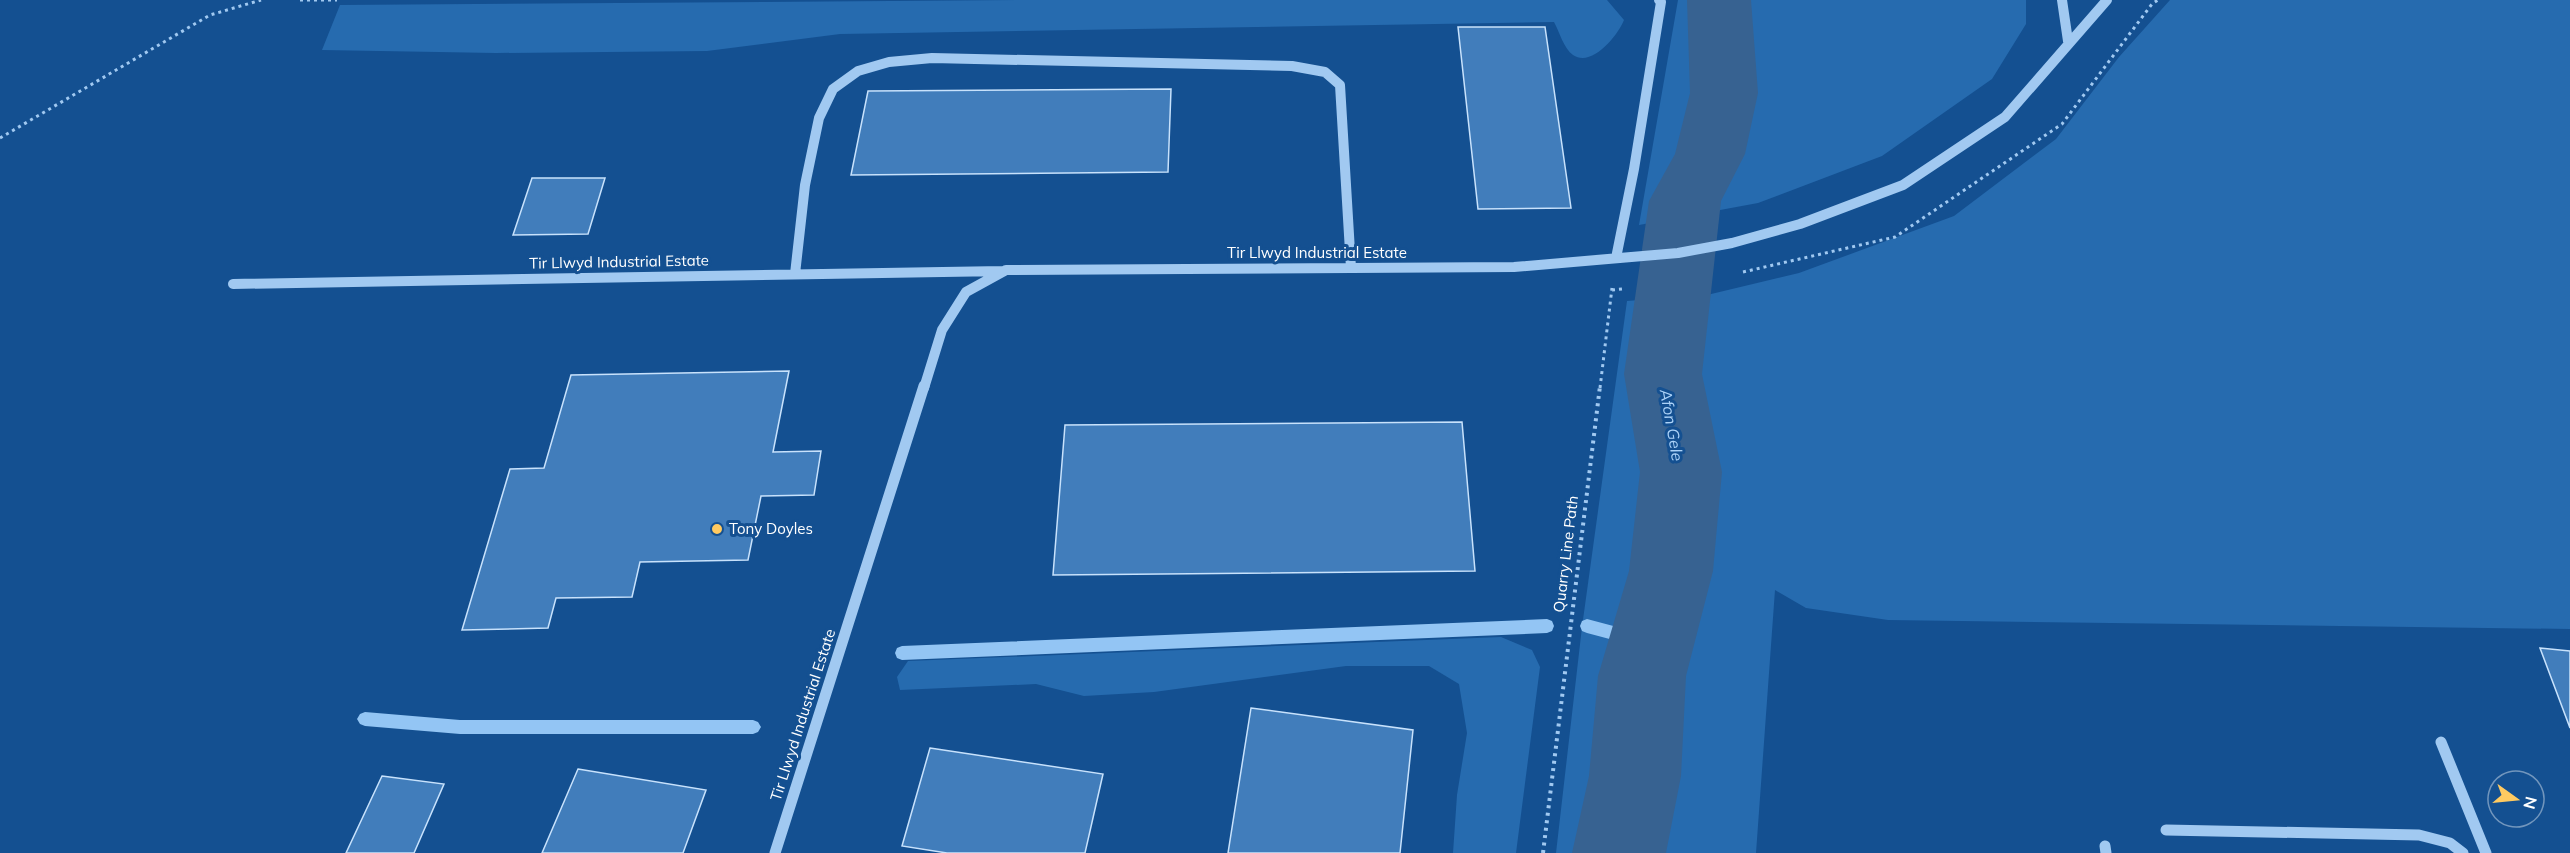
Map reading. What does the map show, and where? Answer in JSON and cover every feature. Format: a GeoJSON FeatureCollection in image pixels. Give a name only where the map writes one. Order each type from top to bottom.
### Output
{"type":"FeatureCollection","features":[{"type":"Feature","properties":{"kind":"street"},"geometry":{"type":"LineString","coordinates":[[2062,0],[2068,41]]}},
{"type":"Feature","properties":{"kind":"street","name":"Tir Llwyd Industrial Estate"},"geometry":{"type":"LineString","coordinates":[[233,284],[1006,270],[1514,267],[1678,253],[1732,243],[1800,224],[1904,185],[2005,117],[2068,41],[2107,0]]}},
{"type":"Feature","properties":{"kind":"street"},"geometry":{"type":"LineString","coordinates":[[1616,258],[1634,169],[1661,1]]}},
{"type":"Feature","properties":{"kind":"street"},"geometry":{"type":"LineString","coordinates":[[795,274],[811,152],[826,98],[840,82],[859,71],[892,61],[932,58],[1280,66],[1326,71],[1334,76],[1340,85],[1351,268]]}},
{"type":"Feature","properties":{"kind":"street","name":"Tir Llwyd Industrial Estate"},"geometry":{"type":"LineString","coordinates":[[775,853],[942,330],[966,292],[1006,270]]}},
{"type":"Feature","properties":{"kind":"street"},"geometry":{"type":"LineString","coordinates":[[2441,742],[2486,853]]}},
{"type":"Feature","properties":{"kind":"street"},"geometry":{"type":"LineString","coordinates":[[2166,830],[2419,835],[2450,843],[2463,853]]}},
{"type":"Feature","properties":{"kind":"path"},"geometry":{"type":"LineString","coordinates":[[0,138],[210,15],[261,0]]}},
{"type":"Feature","properties":{"kind":"path"},"geometry":{"type":"LineString","coordinates":[[300,0],[337,0]]}},
{"type":"Feature","properties":{"kind":"path","name":"Quarry Line Path"},"geometry":{"type":"LineString","coordinates":[[1543,853],[1616,258]]}},
{"type":"Feature","properties":{"kind":"shaded area"},"geometry":{"type":"Polygon","coordinates":[[[1026,0],[1607,0],[1624,20],[1616,34],[1603,48],[1596,54],[1580,58],[1567,49],[1554,22],[840,34],[707,51],[496,53],[322,50],[340,5],[1026,0]]]}},
{"type":"Feature","properties":{"kind":"shaded area"},"geometry":{"type":"Polygon","coordinates":[[[1678,0],[2026,0],[2026,24],[1992,79],[1882,156],[1758,203],[1639,225],[1678,0]]]}},
{"type":"Feature","properties":{"kind":"shaded area"},"geometry":{"type":"Polygon","coordinates":[[[2170,0],[2570,0],[2570,629],[1888,620],[1806,608],[1775,590],[1756,853],[1556,853],[1582,627],[1627,301],[1707,295],[1799,273],[1954,216],[2056,139],[2119,57],[2170,0]]]}},
{"type":"Feature","properties":{"kind":"shaded area"},"geometry":{"type":"Polygon","coordinates":[[[1501,637],[1532,650],[1540,667],[1516,853],[1453,853],[1457,795],[1467,733],[1459,684],[1429,666],[1346,666],[1154,692],[1084,696],[1036,684],[900,690],[897,677],[908,661],[1501,637]]]}},
{"type":"Feature","properties":{"kind":"building"},"geometry":{"type":"Polygon","coordinates":[[[1458,27],[1545,27],[1571,208],[1478,209],[1458,27]]]}},
{"type":"Feature","properties":{"kind":"building"},"geometry":{"type":"Polygon","coordinates":[[[1171,89],[1168,172],[851,175],[868,91],[1171,89]]]}},
{"type":"Feature","properties":{"kind":"building"},"geometry":{"type":"Polygon","coordinates":[[[532,178],[605,178],[588,234],[513,235],[532,178]]]}},
{"type":"Feature","properties":{"kind":"building"},"geometry":{"type":"Polygon","coordinates":[[[789,371],[773,452],[821,451],[814,495],[761,496],[748,560],[640,562],[632,597],[556,598],[548,628],[462,630],[510,469],[544,468],[571,375],[789,371]]]}},
{"type":"Feature","properties":{"kind":"building"},"geometry":{"type":"Polygon","coordinates":[[[1462,422],[1475,571],[1053,575],[1065,425],[1462,422]]]}},
{"type":"Feature","properties":{"kind":"building"},"geometry":{"type":"Polygon","coordinates":[[[2540,648],[2570,651],[2570,728],[2540,648]]]}},
{"type":"Feature","properties":{"kind":"building"},"geometry":{"type":"Polygon","coordinates":[[[1251,708],[1413,730],[1400,853],[1228,853],[1251,708]]]}},
{"type":"Feature","properties":{"kind":"building"},"geometry":{"type":"Polygon","coordinates":[[[930,748],[1103,774],[1085,853],[947,853],[902,846],[930,748]]]}},
{"type":"Feature","properties":{"kind":"building"},"geometry":{"type":"Polygon","coordinates":[[[578,769],[706,790],[683,853],[542,853],[578,769]]]}},
{"type":"Feature","properties":{"kind":"building"},"geometry":{"type":"Polygon","coordinates":[[[382,776],[444,784],[414,853],[346,853],[382,776]]]}},
{"type":"Feature","properties":{"kind":"waterway","name":"Afon Gele"},"geometry":{"type":"LineString","coordinates":[[1619,853],[1635,776],[1642,676],[1671,571],[1681,472],[1663,374],[1685,201],[1710,154],[1724,93],[1719,0]]}},
{"type":"Feature","properties":{"kind":"waterway"},"geometry":{"type":"LineString","coordinates":[[902,653],[1547,626]]}},
{"type":"Feature","properties":{"kind":"waterway"},"geometry":{"type":"LineString","coordinates":[[1587,626],[1651,643]]}},
{"type":"Feature","properties":{"kind":"waterway"},"geometry":{"type":"LineString","coordinates":[[365,719],[460,727],[753,727]]}},
{"type":"Feature","properties":{"kind":"place","name":"Tony Doyles"},"geometry":{"type":"Point","coordinates":[717,529]}}]}
